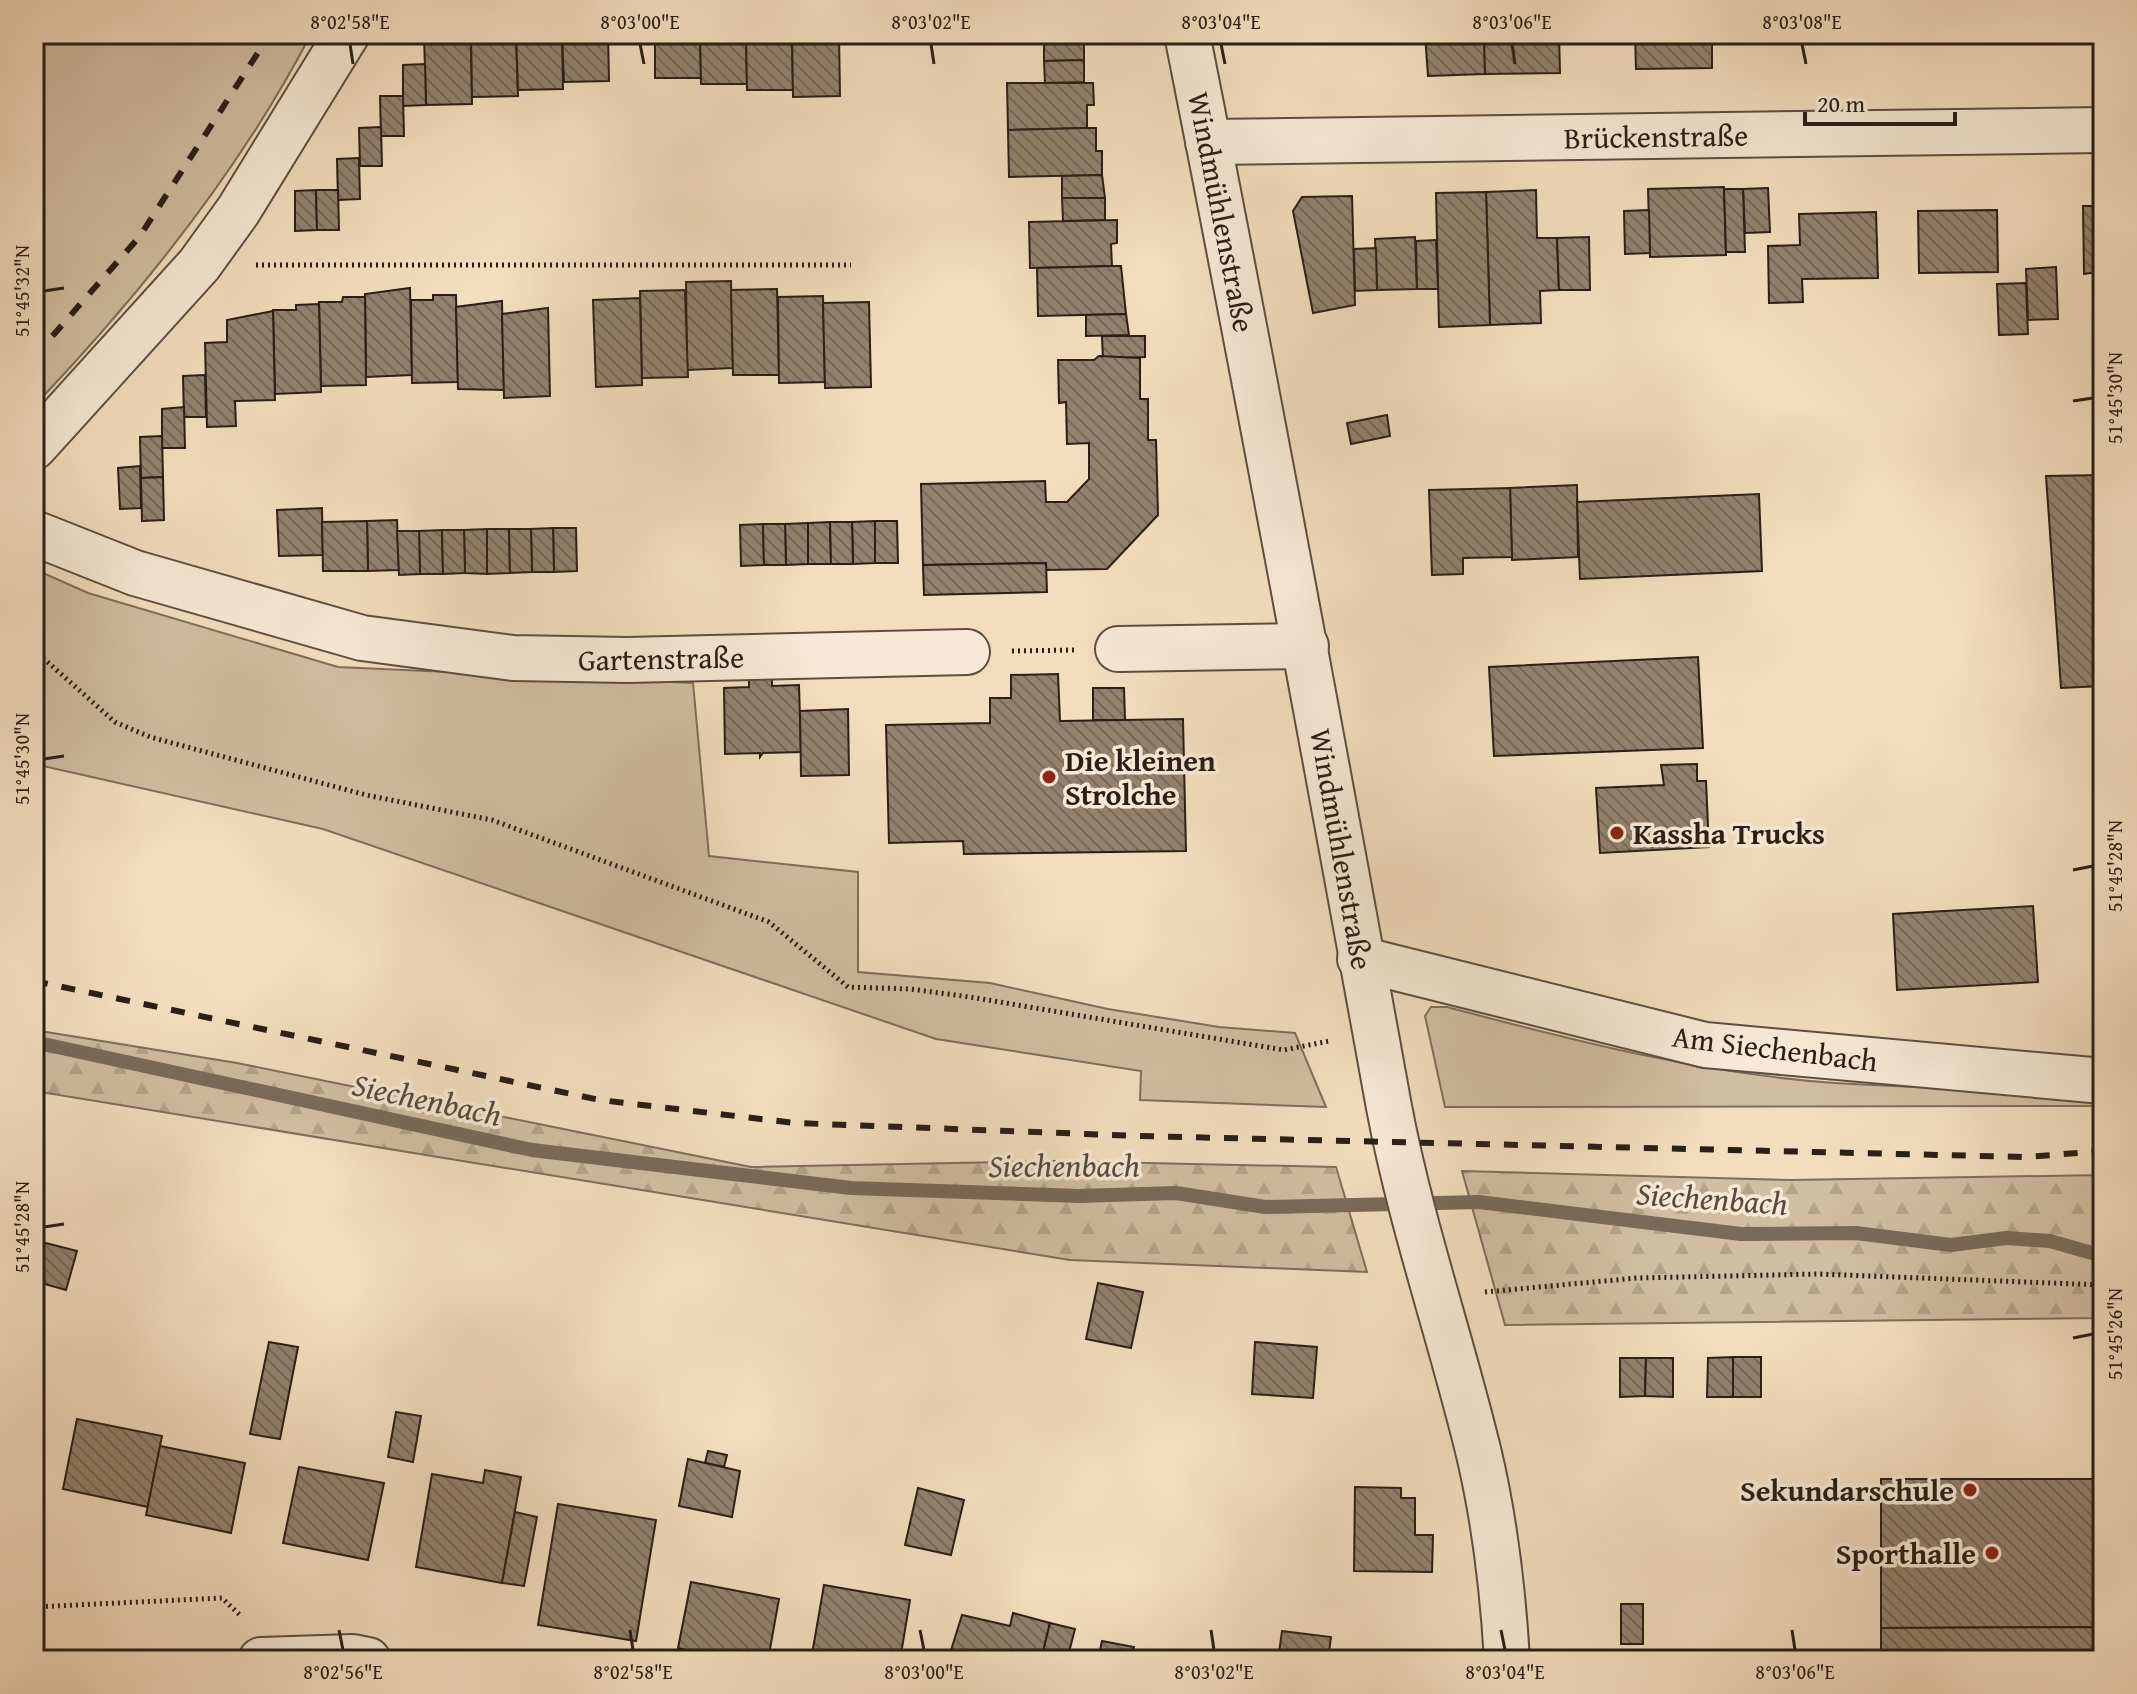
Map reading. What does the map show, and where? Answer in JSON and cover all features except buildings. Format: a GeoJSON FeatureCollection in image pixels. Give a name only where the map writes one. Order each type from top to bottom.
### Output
{"type":"FeatureCollection","features":[{"type":"Feature","properties":{"kind":"street"},"geometry":{"type":"LineString","coordinates":[[34,447],[199,265],[238,211],[347,34]]}},
{"type":"Feature","properties":{"kind":"street","name":"Windmühlenstraße"},"geometry":{"type":"LineString","coordinates":[[1187,34],[1306,646],[1360,959],[1404,1174],[1479,1456],[1503,1586],[1507,1660]]}},
{"type":"Feature","properties":{"kind":"street","name":"Brückenstraße"},"geometry":{"type":"LineString","coordinates":[[1208,142],[2103,130]]}},
{"type":"Feature","properties":{"kind":"street","name":"Gartenstraße"},"geometry":{"type":"LineString","coordinates":[[34,533],[135,573],[362,638],[513,658],[627,660],[967,652]]}},
{"type":"Feature","properties":{"kind":"street"},"geometry":{"type":"LineString","coordinates":[[1118,649],[1306,646]]}},
{"type":"Feature","properties":{"kind":"street","name":"Am Siechenbach"},"geometry":{"type":"LineString","coordinates":[[1360,959],[1705,1045],[2103,1081]]}},
{"type":"Feature","properties":{"kind":"street"},"geometry":{"type":"LineString","coordinates":[[273,1659],[368,1660]]}},
{"type":"Feature","properties":{"kind":"path"},"geometry":{"type":"LineString","coordinates":[[199,265],[851,265]]}},
{"type":"Feature","properties":{"kind":"path"},"geometry":{"type":"LineString","coordinates":[[967,652],[1118,649]]}},
{"type":"Feature","properties":{"kind":"path"},"geometry":{"type":"LineString","coordinates":[[34,650],[115,722],[150,737],[366,795],[492,820],[769,922],[848,987],[910,989],[970,997],[1284,1050],[1377,1032]]}},
{"type":"Feature","properties":{"kind":"path"},"geometry":{"type":"LineString","coordinates":[[1436,1297],[1637,1278],[1818,1274],[2103,1285]]}},
{"type":"Feature","properties":{"kind":"path"},"geometry":{"type":"LineString","coordinates":[[34,1607],[222,1598],[273,1659]]}},
{"type":"Feature","properties":{"kind":"green space"},"geometry":{"type":"Polygon","coordinates":[[[34,34],[311,34],[253,134],[186,230],[112,320],[34,406],[34,34]]]}},
{"type":"Feature","properties":{"kind":"green space"},"geometry":{"type":"Polygon","coordinates":[[[34,569],[88,593],[338,667],[693,683],[709,856],[858,872],[858,972],[990,983],[1108,1009],[1219,1027],[1295,1033],[1326,1107],[1140,1100],[1141,1071],[936,1039],[323,829],[34,764],[34,569]]]}},
{"type":"Feature","properties":{"kind":"green space"},"geometry":{"type":"Polygon","coordinates":[[[1431,1007],[1447,1007],[1591,1044],[1737,1072],[1868,1085],[2103,1091],[2103,1106],[1445,1107],[1425,1016],[1431,1007]]]}},
{"type":"Feature","properties":{"kind":"green space"},"geometry":{"type":"Polygon","coordinates":[[[34,1030],[237,1063],[751,1167],[1056,1161],[1336,1167],[1367,1272],[1070,1260],[34,1091],[34,1030]]]}},
{"type":"Feature","properties":{"kind":"green space"},"geometry":{"type":"Polygon","coordinates":[[[1462,1171],[1791,1180],[2103,1175],[2103,1318],[1505,1325],[1462,1171]]]}},
{"type":"Feature","properties":{"kind":"waterway","name":"Siechenbach"},"geometry":{"type":"LineString","coordinates":[[34,1042],[532,1150],[851,1188],[1079,1196],[1176,1193],[1265,1207],[1479,1202],[1741,1234],[1856,1233],[1951,1245],[2006,1238],[2050,1241],[2092,1253],[2103,1252]]}},
{"type":"Feature","properties":{"kind":"railway"},"geometry":{"type":"LineString","coordinates":[[34,357],[140,236],[270,34]]}},
{"type":"Feature","properties":{"kind":"railway"},"geometry":{"type":"LineString","coordinates":[[34,981],[600,1100],[795,1123],[1140,1136],[2027,1157],[2103,1151]]}},
{"type":"Feature","properties":{"kind":"place","name":"Die kleinen Strolche"},"geometry":{"type":"Point","coordinates":[1049,777]}},
{"type":"Feature","properties":{"kind":"place","name":"Kassha Trucks"},"geometry":{"type":"Point","coordinates":[1617,833]}},
{"type":"Feature","properties":{"kind":"place","name":"Sekundarschule"},"geometry":{"type":"Point","coordinates":[1970,1490]}},
{"type":"Feature","properties":{"kind":"place","name":"Sporthalle"},"geometry":{"type":"Point","coordinates":[1992,1553]}}]}
